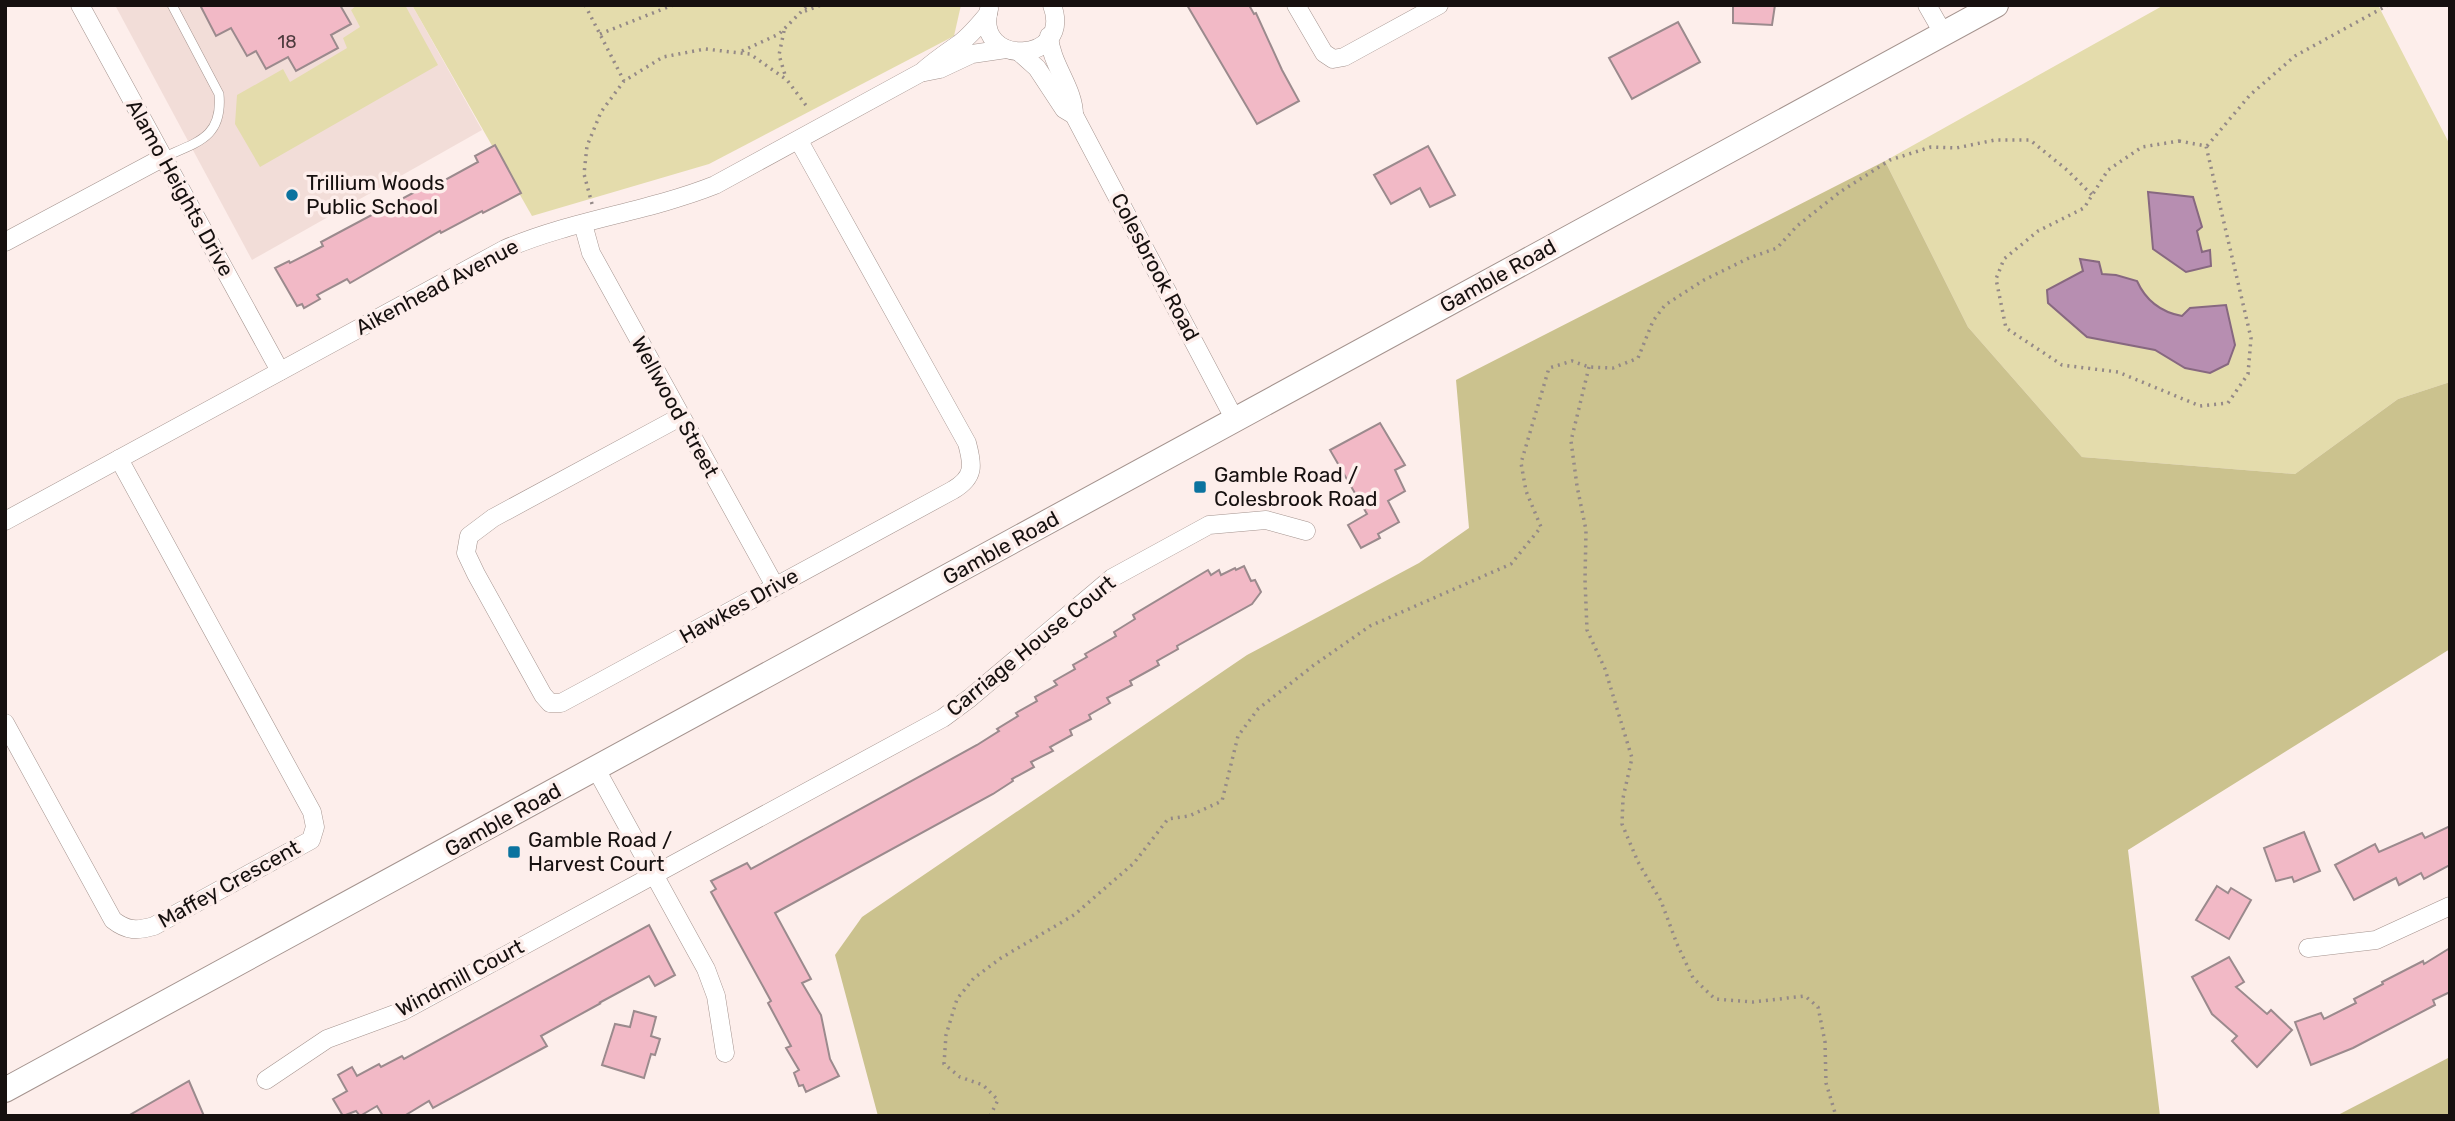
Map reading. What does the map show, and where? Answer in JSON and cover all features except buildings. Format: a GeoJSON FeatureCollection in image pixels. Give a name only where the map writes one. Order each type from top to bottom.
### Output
{"type":"FeatureCollection","features":[{"type":"Feature","properties":{"kind":"main road","name":"Gamble Road"},"geometry":{"type":"LineString","coordinates":[[5,1090],[1996,5]]}},
{"type":"Feature","properties":{"kind":"street","name":"Alamo Heights Drive"},"geometry":{"type":"LineString","coordinates":[[80,5],[280,371]]}},
{"type":"Feature","properties":{"kind":"street"},"geometry":{"type":"LineString","coordinates":[[1052,22],[1068,5]]}},
{"type":"Feature","properties":{"kind":"street"},"geometry":{"type":"LineString","coordinates":[[1296,5],[1324,53],[1332,59],[1344,57],[1439,5]]}},
{"type":"Feature","properties":{"kind":"street"},"geometry":{"type":"LineString","coordinates":[[1927,5],[1943,33]]}},
{"type":"Feature","properties":{"kind":"street","name":"Aikenhead Avenue"},"geometry":{"type":"LineString","coordinates":[[5,521],[505,249],[523,241],[715,186],[922,72],[940,55],[959,44],[989,10]]}},
{"type":"Feature","properties":{"kind":"street","name":"Colesbrook Road"},"geometry":{"type":"LineString","coordinates":[[989,10],[991,33],[997,43],[1013,50],[1037,68],[1064,109],[1074,116],[1235,420]]}},
{"type":"Feature","properties":{"kind":"street","name":"Aikenhead Avenue"},"geometry":{"type":"LineString","coordinates":[[922,72],[940,69],[972,54],[1037,48],[1052,22]]}},
{"type":"Feature","properties":{"kind":"street","name":"Colesbrook Road"},"geometry":{"type":"LineString","coordinates":[[1052,22],[1050,49],[1074,102],[1074,116]]}},
{"type":"Feature","properties":{"kind":"street","name":"Hawkes Drive"},"geometry":{"type":"LineString","coordinates":[[680,417],[493,518],[469,536],[466,553],[476,574],[550,703],[561,703],[963,484],[970,475],[971,459],[967,443],[799,141]]}},
{"type":"Feature","properties":{"kind":"street"},"geometry":{"type":"LineString","coordinates":[[5,242],[164,157]]}},
{"type":"Feature","properties":{"kind":"street","name":"Wellwood Street"},"geometry":{"type":"LineString","coordinates":[[583,225],[591,253],[775,586]]}},
{"type":"Feature","properties":{"kind":"street","name":"Maffey Crescent"},"geometry":{"type":"LineString","coordinates":[[5,723],[113,920],[124,929],[139,931],[155,926],[311,840],[315,827],[312,812],[119,459]]}},
{"type":"Feature","properties":{"kind":"street","name":"Carriage House Court"},"geometry":{"type":"LineString","coordinates":[[654,874],[943,718],[987,685],[1112,578],[1167,547],[1209,525],[1266,520],[1306,531]]}},
{"type":"Feature","properties":{"kind":"street"},"geometry":{"type":"LineString","coordinates":[[596,769],[706,969],[716,996],[725,1053]]}},
{"type":"Feature","properties":{"kind":"street","name":"Windmill Court"},"geometry":{"type":"LineString","coordinates":[[266,1080],[327,1039],[404,1011],[654,874]]}},
{"type":"Feature","properties":{"kind":"street"},"geometry":{"type":"LineString","coordinates":[[2308,948],[2376,940],[2450,906]]}},
{"type":"Feature","properties":{"kind":"lane"},"geometry":{"type":"LineString","coordinates":[[164,157],[202,138],[219,121],[221,110],[219,94],[172,5]]}},
{"type":"Feature","properties":{"kind":"path"},"geometry":{"type":"LineString","coordinates":[[585,5],[624,80]]}},
{"type":"Feature","properties":{"kind":"path"},"geometry":{"type":"LineString","coordinates":[[600,34],[673,5]]}},
{"type":"Feature","properties":{"kind":"path"},"geometry":{"type":"LineString","coordinates":[[740,52],[779,34],[808,5]]}},
{"type":"Feature","properties":{"kind":"path"},"geometry":{"type":"LineString","coordinates":[[803,12],[821,5]]}},
{"type":"Feature","properties":{"kind":"path"},"geometry":{"type":"LineString","coordinates":[[2206,146],[2250,95],[2295,55],[2388,5]]}},
{"type":"Feature","properties":{"kind":"path"},"geometry":{"type":"LineString","coordinates":[[785,29],[779,55],[787,80]]}},
{"type":"Feature","properties":{"kind":"path"},"geometry":{"type":"LineString","coordinates":[[593,206],[584,174],[587,146],[601,112],[624,80],[663,57],[705,50],[750,54],[787,80],[808,108]]}},
{"type":"Feature","properties":{"kind":"path"},"geometry":{"type":"LineString","coordinates":[[990,1116],[998,1100],[984,1085],[960,1077],[944,1064],[946,1035],[957,999],[974,978],[1074,915],[1134,863],[1168,819],[1189,816],[1222,801],[1238,736],[1258,709],[1314,665],[1370,626],[1511,564],[1541,527],[1526,491],[1521,463],[1549,368],[1572,361],[1589,367],[1613,368],[1638,358],[1653,320],[1665,305],[1704,280],[1777,248],[1797,226],[1840,192],[1890,160],[1931,147],[1956,148],[1995,139],[2030,140],[2067,170],[2092,195]]}},
{"type":"Feature","properties":{"kind":"path"},"geometry":{"type":"LineString","coordinates":[[2179,141],[2206,146],[2251,338],[2248,374],[2228,403],[2200,406],[2118,372],[2062,365],[2006,328],[1996,279],[2004,259],[2038,231],[2084,208],[2108,170],[2142,147],[2179,141]]}},
{"type":"Feature","properties":{"kind":"path"},"geometry":{"type":"LineString","coordinates":[[1589,367],[1571,441],[1586,530],[1587,630],[1605,669],[1632,758],[1623,798],[1622,824],[1638,862],[1661,901],[1693,978],[1715,999],[1754,1002],[1805,996],[1818,1007],[1825,1041],[1826,1083],[1836,1116]]}},
{"type":"Feature","properties":{"kind":"shaded area","name":"Trillium Woods Public School"},"geometry":{"type":"Polygon","coordinates":[[[115,5],[412,5],[482,130],[252,260],[115,5]]]}},
{"type":"Feature","properties":{"kind":"shaded area"},"geometry":{"type":"Polygon","coordinates":[[[357,5],[405,5],[438,65],[260,167],[235,124],[237,95],[283,69],[290,82],[347,48],[343,38],[360,27],[351,10],[357,5]]]}},
{"type":"Feature","properties":{"kind":"shaded area"},"geometry":{"type":"Polygon","coordinates":[[[412,5],[961,5],[954,36],[709,164],[532,216],[412,5]]]}},
{"type":"Feature","properties":{"kind":"shaded area"},"geometry":{"type":"Polygon","coordinates":[[[2164,5],[2378,5],[2450,145],[2450,382],[2398,399],[2295,474],[2082,457],[1968,327],[1885,161],[2164,5]]]}},
{"type":"Feature","properties":{"kind":"shaded area"},"geometry":{"type":"Polygon","coordinates":[[[1885,161],[1968,327],[2082,457],[2295,474],[2398,399],[2450,382],[2450,649],[2128,850],[2160,1116],[878,1116],[835,955],[862,917],[1247,655],[1419,563],[1469,528],[1456,380],[1885,161]]]}},
{"type":"Feature","properties":{"kind":"shaded area"},"geometry":{"type":"Polygon","coordinates":[[[2148,192],[2193,197],[2202,227],[2197,231],[2202,252],[2210,250],[2211,266],[2186,272],[2153,249],[2148,192]]]}},
{"type":"Feature","properties":{"kind":"shaded area"},"geometry":{"type":"Polygon","coordinates":[[[2080,259],[2099,262],[2102,274],[2137,281],[2155,305],[2174,314],[2182,316],[2190,308],[2226,305],[2235,345],[2228,364],[2210,373],[2185,368],[2155,350],[2087,337],[2048,303],[2047,290],[2083,271],[2080,259]]]}},
{"type":"Feature","properties":{"kind":"shaded area"},"geometry":{"type":"Polygon","coordinates":[[[2450,1057],[2450,1116],[2336,1116],[2450,1057]]]}},
{"type":"Feature","properties":{"kind":"place","name":"Trillium Woods Public School"},"geometry":{"type":"Point","coordinates":[292,195]}},
{"type":"Feature","properties":{"kind":"place","name":"Gamble Road / Colesbrook Road"},"geometry":{"type":"Point","coordinates":[1200,487]}},
{"type":"Feature","properties":{"kind":"place","name":"Gamble Road / Harvest Court"},"geometry":{"type":"Point","coordinates":[514,852]}}]}
